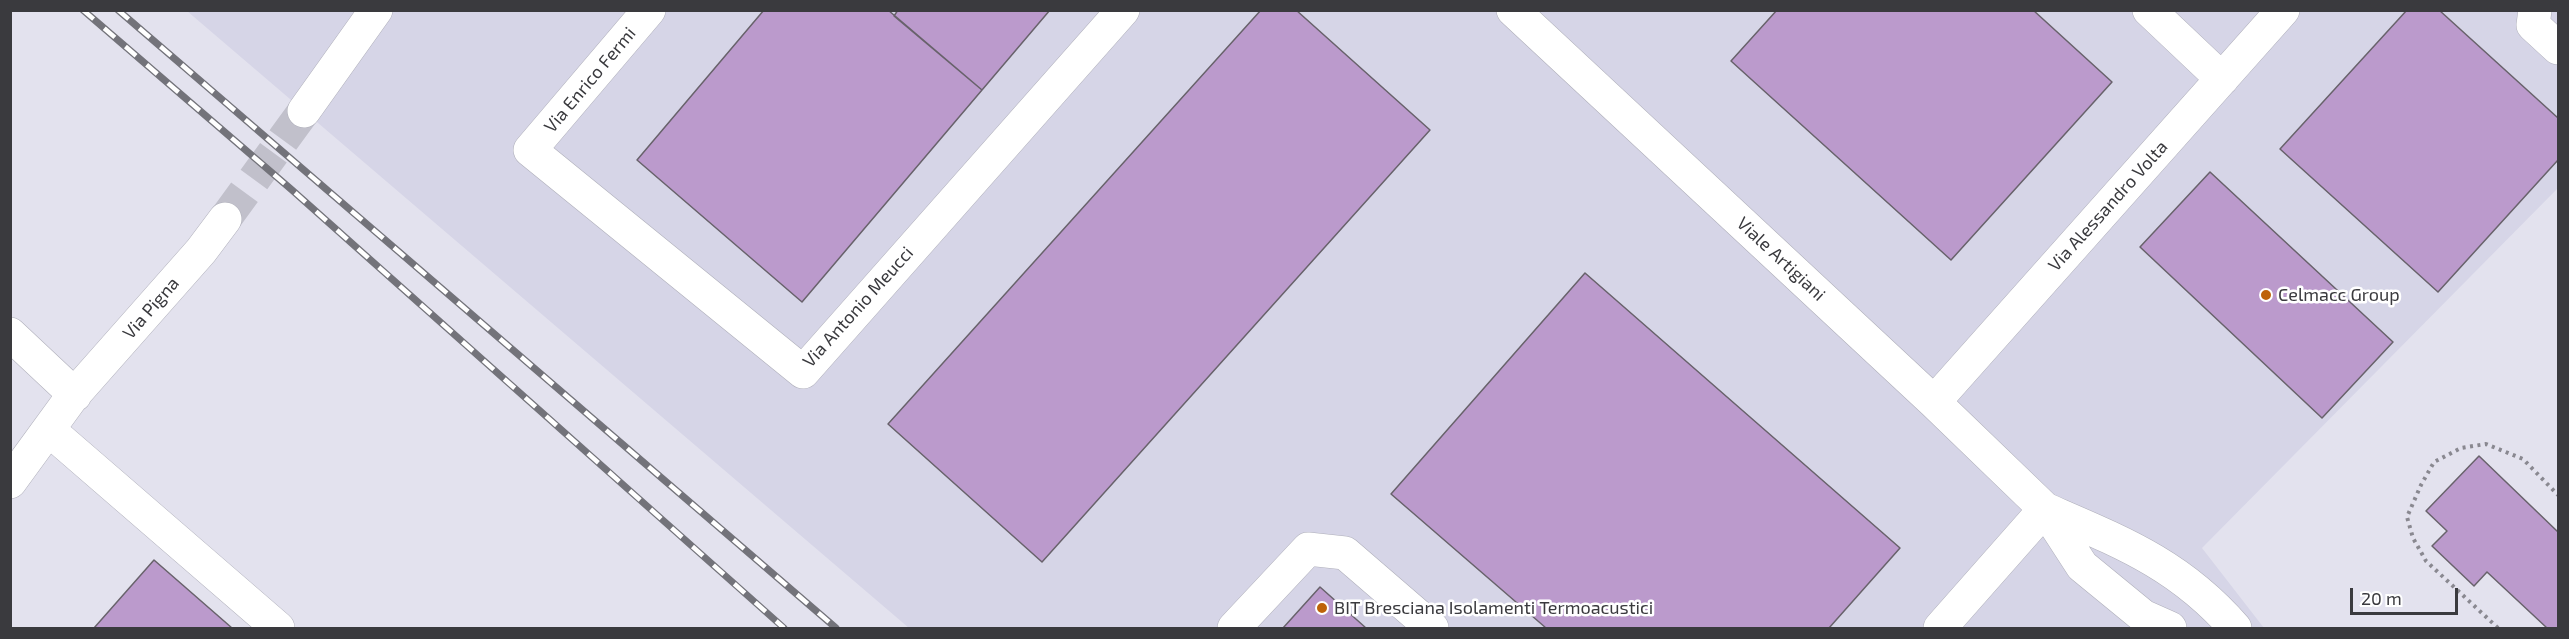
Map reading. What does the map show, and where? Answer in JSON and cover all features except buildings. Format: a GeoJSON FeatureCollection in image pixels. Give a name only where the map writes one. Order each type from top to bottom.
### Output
{"type":"FeatureCollection","features":[{"type":"Feature","properties":{"kind":"street","name":"Via Enrico Fermi"},"geometry":{"type":"LineString","coordinates":[[530,150],[649,10]]}},
{"type":"Feature","properties":{"kind":"street","name":"Via Antonio Meucci"},"geometry":{"type":"LineString","coordinates":[[530,150],[803,372],[1123,10]]}},
{"type":"Feature","properties":{"kind":"street","name":"Viale Artigiani"},"geometry":{"type":"LineString","coordinates":[[1514,10],[1934,402],[2045,509]]}},
{"type":"Feature","properties":{"kind":"street"},"geometry":{"type":"LineString","coordinates":[[2149,10],[2222,79]]}},
{"type":"Feature","properties":{"kind":"street","name":"Via Alessandro Volta"},"geometry":{"type":"LineString","coordinates":[[1934,402],[2283,10]]}},
{"type":"Feature","properties":{"kind":"street"},"geometry":{"type":"LineString","coordinates":[[2535,10],[2533,25],[2559,48]]}},
{"type":"Feature","properties":{"kind":"street"},"geometry":{"type":"LineString","coordinates":[[304,111],[372,13]]}},
{"type":"Feature","properties":{"kind":"street","name":"Via Pigna"},"geometry":{"type":"LineString","coordinates":[[10,482],[75,395],[201,251],[225,219]]}},
{"type":"Feature","properties":{"kind":"street"},"geometry":{"type":"LineString","coordinates":[[10,334],[75,395]]}},
{"type":"Feature","properties":{"kind":"street"},"geometry":{"type":"LineString","coordinates":[[49,430],[278,628]]}},
{"type":"Feature","properties":{"kind":"street"},"geometry":{"type":"LineString","coordinates":[[1940,628],[2045,509]]}},
{"type":"Feature","properties":{"kind":"street"},"geometry":{"type":"LineString","coordinates":[[2045,509],[2082,566],[2143,616],[2170,628]]}},
{"type":"Feature","properties":{"kind":"street"},"geometry":{"type":"LineString","coordinates":[[2045,509],[2153,558],[2196,588],[2235,628]]}},
{"type":"Feature","properties":{"kind":"street"},"geometry":{"type":"LineString","coordinates":[[1234,628],[1308,549],[1345,553],[1432,628]]}},
{"type":"Feature","properties":{"kind":"path"},"geometry":{"type":"LineString","coordinates":[[2498,628],[2427,561],[2413,538],[2407,517],[2421,485],[2434,462],[2462,448],[2486,444],[2523,459],[2559,495]]}},
{"type":"Feature","properties":{"kind":"shaded area"},"geometry":{"type":"Polygon","coordinates":[[[187,11],[2558,11],[2558,188],[2202,548],[2264,628],[909,628],[187,11]]]}},
{"type":"Feature","properties":{"kind":"tunnel"},"geometry":{"type":"LineString","coordinates":[[225,219],[304,111]]}},
{"type":"Feature","properties":{"kind":"railway"},"geometry":{"type":"LineString","coordinates":[[83,10],[292,190],[784,628]]}},
{"type":"Feature","properties":{"kind":"railway"},"geometry":{"type":"LineString","coordinates":[[118,10],[836,628]]}},
{"type":"Feature","properties":{"kind":"place","name":"Celmacc Group"},"geometry":{"type":"Point","coordinates":[2266,295]}},
{"type":"Feature","properties":{"kind":"place","name":"BIT Bresciana Isolamenti Termoacustici"},"geometry":{"type":"Point","coordinates":[1322,608]}}]}
